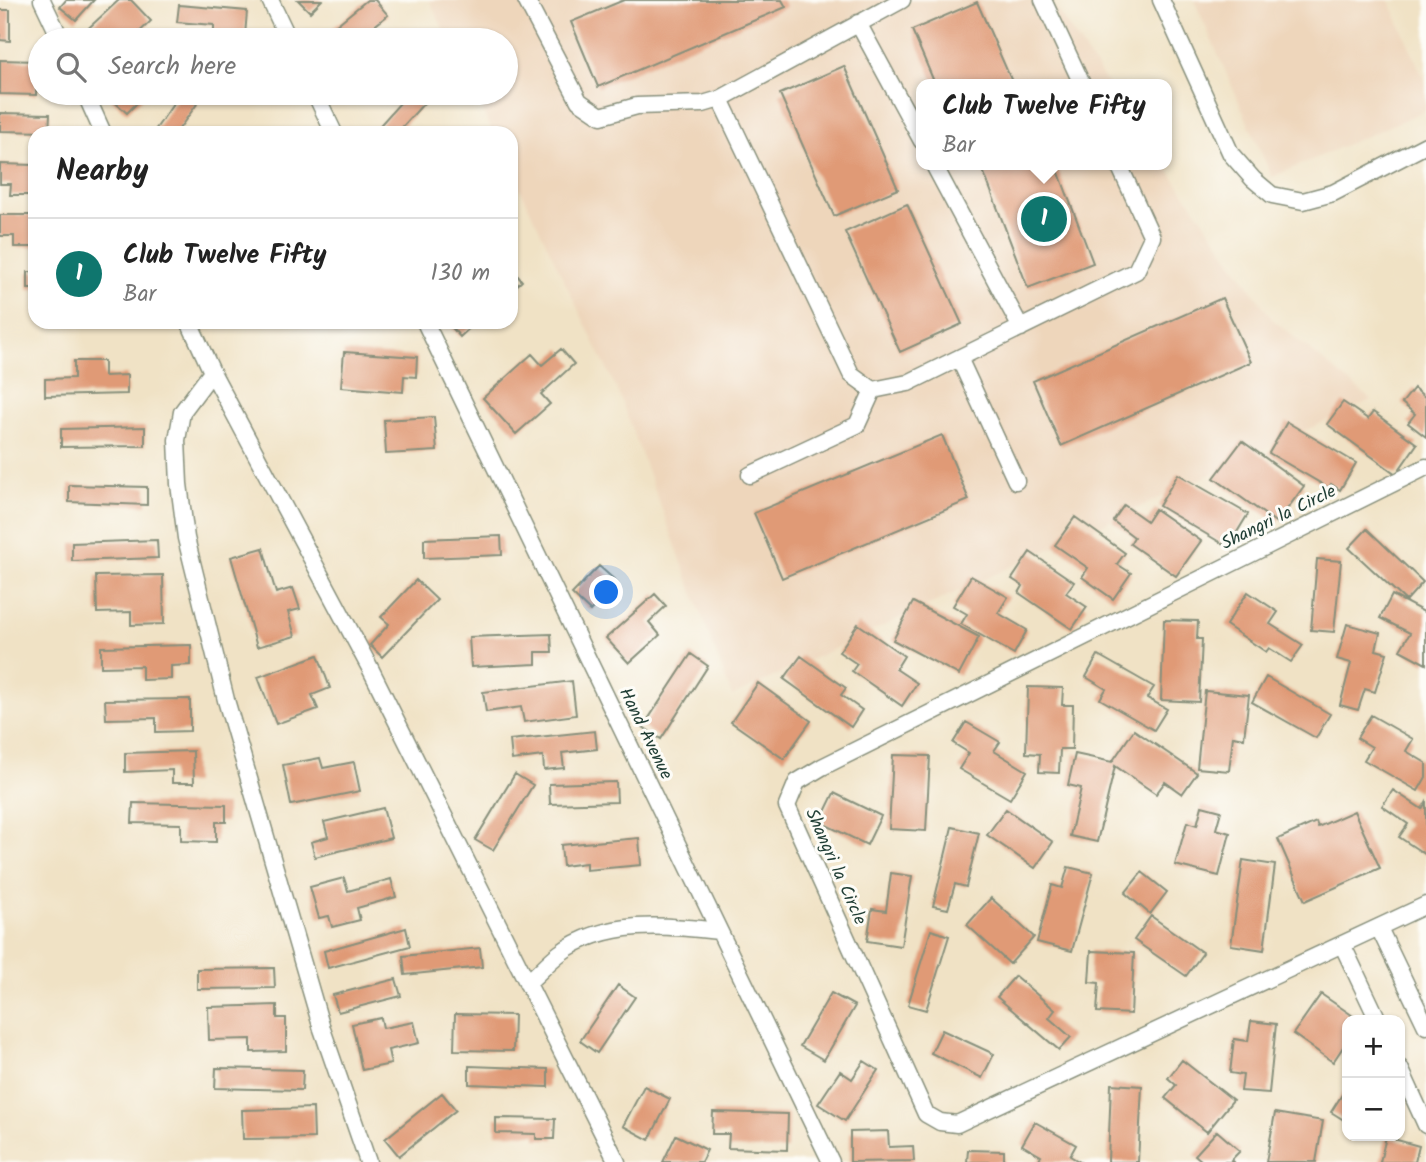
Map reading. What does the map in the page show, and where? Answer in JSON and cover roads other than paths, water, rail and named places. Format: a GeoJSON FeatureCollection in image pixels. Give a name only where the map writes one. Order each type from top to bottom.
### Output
{"type":"FeatureCollection","features":[{"type":"Feature","properties":{"kind":"lane"},"geometry":{"type":"LineString","coordinates":[[42,0],[55,28]]}},
{"type":"Feature","properties":{"kind":"lane"},"geometry":{"type":"LineString","coordinates":[[270,0],[283,28]]}},
{"type":"Feature","properties":{"kind":"lane"},"geometry":{"type":"LineString","coordinates":[[526,0],[579,101],[601,116],[638,106],[704,104],[720,99],[902,0]]}},
{"type":"Feature","properties":{"kind":"lane"},"geometry":{"type":"LineString","coordinates":[[1042,0],[1080,79]]}},
{"type":"Feature","properties":{"kind":"lane"},"geometry":{"type":"LineString","coordinates":[[1161,0],[1231,154],[1253,179],[1272,195],[1303,201],[1333,193],[1426,145]]}},
{"type":"Feature","properties":{"kind":"lane"},"geometry":{"type":"LineString","coordinates":[[858,23],[916,130]]}},
{"type":"Feature","properties":{"kind":"lane"},"geometry":{"type":"LineString","coordinates":[[720,99],[851,374],[873,390],[908,383],[1136,271],[1152,237],[1121,170]]}},
{"type":"Feature","properties":{"kind":"lane"},"geometry":{"type":"LineString","coordinates":[[90,105],[100,126]]}},
{"type":"Feature","properties":{"kind":"lane"},"geometry":{"type":"LineString","coordinates":[[321,105],[331,126]]}},
{"type":"Feature","properties":{"kind":"lane"},"geometry":{"type":"LineString","coordinates":[[937,170],[1021,328]]}},
{"type":"Feature","properties":{"kind":"lane"},"geometry":{"type":"LineString","coordinates":[[192,329],[212,372],[370,668],[617,1162]]}},
{"type":"Feature","properties":{"kind":"lane","name":"Hand Avenue"},"geometry":{"type":"LineString","coordinates":[[428,329],[831,1162]]}},
{"type":"Feature","properties":{"kind":"lane"},"geometry":{"type":"LineString","coordinates":[[959,358],[1016,481]]}},
{"type":"Feature","properties":{"kind":"lane"},"geometry":{"type":"LineString","coordinates":[[212,372],[182,412],[177,440],[186,538],[226,700],[322,1029],[368,1162]]}},
{"type":"Feature","properties":{"kind":"lane"},"geometry":{"type":"LineString","coordinates":[[750,474],[857,425],[873,390]]}},
{"type":"Feature","properties":{"kind":"lane","name":"Shangri la Circle"},"geometry":{"type":"LineString","coordinates":[[1426,467],[822,767],[797,782],[787,806],[926,1114],[940,1122],[957,1124],[1426,905]]}},
{"type":"Feature","properties":{"kind":"lane"},"geometry":{"type":"LineString","coordinates":[[527,984],[561,953],[593,936],[617,929],[665,925],[719,931]]}},
{"type":"Feature","properties":{"kind":"lane"},"geometry":{"type":"LineString","coordinates":[[1378,928],[1426,1026]]}},
{"type":"Feature","properties":{"kind":"lane"},"geometry":{"type":"LineString","coordinates":[[1342,944],[1376,1015]]}},
{"type":"Feature","properties":{"kind":"lane"},"geometry":{"type":"LineString","coordinates":[[1405,1078],[1426,1125]]}},
{"type":"Feature","properties":{"kind":"place","name":"Club Twelve Fifty"},"geometry":{"type":"Point","coordinates":[1044,219]}}]}
